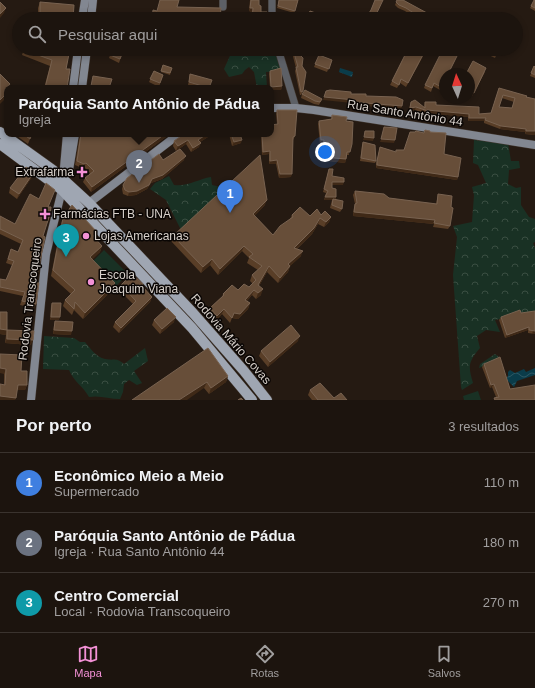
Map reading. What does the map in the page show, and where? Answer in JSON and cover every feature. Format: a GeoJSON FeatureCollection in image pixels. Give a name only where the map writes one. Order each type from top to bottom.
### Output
{"type":"FeatureCollection","features":[{"type":"Feature","properties":{"kind":"main road"},"geometry":{"type":"LineString","coordinates":[[83,12],[85,0]]}},
{"type":"Feature","properties":{"kind":"main road"},"geometry":{"type":"LineString","coordinates":[[92,12],[93,0]]}},
{"type":"Feature","properties":{"kind":"main road"},"geometry":{"type":"LineString","coordinates":[[73,85],[77,56]]}},
{"type":"Feature","properties":{"kind":"main road"},"geometry":{"type":"LineString","coordinates":[[82,85],[86,56]]}},
{"type":"Feature","properties":{"kind":"main road","name":"Rua Santo Antônio 44"},"geometry":{"type":"LineString","coordinates":[[274,108],[296,108],[535,145]]}},
{"type":"Feature","properties":{"kind":"main road","name":"Rodovia Mário Covas"},"geometry":{"type":"LineString","coordinates":[[7,137],[64,178],[89,202],[193,313],[244,371],[267,400]]}},
{"type":"Feature","properties":{"kind":"main road"},"geometry":{"type":"LineString","coordinates":[[64,178],[67,137]]}},
{"type":"Feature","properties":{"kind":"main road"},"geometry":{"type":"LineString","coordinates":[[64,178],[69,170],[74,137]]}},
{"type":"Feature","properties":{"kind":"main road"},"geometry":{"type":"LineString","coordinates":[[89,202],[175,137]]}},
{"type":"Feature","properties":{"kind":"main road","name":"Rodovia Mário Covas"},"geometry":{"type":"LineString","coordinates":[[0,144],[62,190],[192,328],[252,400]]}},
{"type":"Feature","properties":{"kind":"main road","name":"Rodovia Transcoqueiro"},"geometry":{"type":"LineString","coordinates":[[31,400],[46,254],[64,178]]}},
{"type":"Feature","properties":{"kind":"street"},"geometry":{"type":"LineString","coordinates":[[272,0],[272,12]]}},
{"type":"Feature","properties":{"kind":"street"},"geometry":{"type":"LineString","coordinates":[[280,56],[296,108]]}},
{"type":"Feature","properties":{"kind":"green space"},"geometry":{"type":"Polygon","coordinates":[[[230,56],[278,56],[281,71],[266,72],[267,85],[256,85],[254,72],[249,67],[242,74],[229,77],[224,69],[230,56]]]}},
{"type":"Feature","properties":{"kind":"green space"},"geometry":{"type":"Polygon","coordinates":[[[474,140],[508,143],[511,161],[519,161],[520,168],[509,170],[508,184],[516,188],[521,187],[521,205],[529,217],[535,219],[535,242],[533,243],[535,248],[535,313],[495,320],[500,332],[486,330],[477,336],[480,348],[470,364],[470,372],[473,383],[462,390],[453,275],[457,237],[453,226],[472,222],[474,195],[472,187],[486,183],[478,165],[473,163],[474,140]]]}},
{"type":"Feature","properties":{"kind":"green space"},"geometry":{"type":"Polygon","coordinates":[[[169,176],[174,185],[188,184],[211,177],[212,185],[223,189],[181,230],[166,200],[150,189],[155,183],[169,176]]]}},
{"type":"Feature","properties":{"kind":"green space"},"geometry":{"type":"Polygon","coordinates":[[[104,250],[128,274],[114,288],[90,264],[104,250]]]}},
{"type":"Feature","properties":{"kind":"green space"},"geometry":{"type":"Polygon","coordinates":[[[44,336],[74,338],[80,342],[85,342],[102,358],[117,360],[124,364],[145,348],[148,361],[134,371],[142,383],[137,385],[129,380],[124,384],[120,399],[97,396],[89,397],[73,378],[69,370],[43,369],[44,336]]]}},
{"type":"Feature","properties":{"kind":"green space"},"geometry":{"type":"Polygon","coordinates":[[[495,354],[499,357],[499,360],[479,368],[480,364],[495,354]]]}},
{"type":"Feature","properties":{"kind":"green space"},"geometry":{"type":"Polygon","coordinates":[[[478,391],[481,400],[464,400],[463,396],[478,391]]]}},
{"type":"Feature","properties":{"kind":"water"},"geometry":{"type":"Polygon","coordinates":[[[340,68],[353,72],[352,77],[339,72],[340,68]]]}},
{"type":"Feature","properties":{"kind":"water"},"geometry":{"type":"Polygon","coordinates":[[[535,368],[535,375],[517,381],[514,387],[506,379],[510,370],[515,373],[524,369],[526,372],[535,368]]]}},
{"type":"Feature","properties":{"kind":"building"},"geometry":{"type":"Polygon","coordinates":[[[160,0],[179,0],[177,7],[221,8],[221,12],[153,12],[153,10],[157,11],[160,0]]]}},
{"type":"Feature","properties":{"kind":"building"},"geometry":{"type":"Polygon","coordinates":[[[251,0],[259,0],[261,12],[253,12],[253,8],[250,8],[251,0]]]}},
{"type":"Feature","properties":{"kind":"building"},"geometry":{"type":"Polygon","coordinates":[[[279,0],[298,0],[295,11],[278,6],[279,0]]]}},
{"type":"Feature","properties":{"kind":"building"},"geometry":{"type":"Polygon","coordinates":[[[375,0],[383,0],[377,12],[370,12],[375,0]]]}},
{"type":"Feature","properties":{"kind":"building"},"geometry":{"type":"Polygon","coordinates":[[[397,0],[403,0],[425,12],[412,12],[396,2],[397,0]]]}},
{"type":"Feature","properties":{"kind":"building"},"geometry":{"type":"Polygon","coordinates":[[[535,0],[535,8],[531,6],[535,0]]]}},
{"type":"Feature","properties":{"kind":"building"},"geometry":{"type":"Polygon","coordinates":[[[0,2],[6,8],[0,14],[0,2]]]}},
{"type":"Feature","properties":{"kind":"building"},"geometry":{"type":"Polygon","coordinates":[[[40,2],[74,5],[74,12],[40,12],[40,2]]]}},
{"type":"Feature","properties":{"kind":"building"},"geometry":{"type":"Polygon","coordinates":[[[41,56],[69,56],[66,69],[70,69],[67,85],[46,85],[52,60],[41,56]]]}},
{"type":"Feature","properties":{"kind":"building"},"geometry":{"type":"Polygon","coordinates":[[[112,56],[121,56],[120,59],[112,56]]]}},
{"type":"Feature","properties":{"kind":"building"},"geometry":{"type":"Polygon","coordinates":[[[295,56],[301,56],[303,58],[302,66],[306,72],[303,91],[301,92],[296,67],[298,67],[295,56]]]}},
{"type":"Feature","properties":{"kind":"building"},"geometry":{"type":"Polygon","coordinates":[[[319,56],[332,60],[329,69],[315,64],[319,56]]]}},
{"type":"Feature","properties":{"kind":"building"},"geometry":{"type":"Polygon","coordinates":[[[404,56],[422,56],[408,83],[401,79],[399,85],[392,81],[404,56]]]}},
{"type":"Feature","properties":{"kind":"building"},"geometry":{"type":"Polygon","coordinates":[[[440,56],[457,56],[451,68],[439,68],[439,86],[434,83],[432,88],[425,85],[440,56]]]}},
{"type":"Feature","properties":{"kind":"building"},"geometry":{"type":"Polygon","coordinates":[[[473,61],[486,68],[475,91],[475,68],[469,68],[473,61]]]}},
{"type":"Feature","properties":{"kind":"building"},"geometry":{"type":"Polygon","coordinates":[[[163,65],[172,68],[170,73],[161,71],[163,65]]]}},
{"type":"Feature","properties":{"kind":"building"},"geometry":{"type":"Polygon","coordinates":[[[534,66],[535,67],[535,75],[531,73],[534,66]]]}},
{"type":"Feature","properties":{"kind":"building"},"geometry":{"type":"Polygon","coordinates":[[[281,68],[282,86],[274,87],[274,85],[271,85],[270,71],[281,68]]]}},
{"type":"Feature","properties":{"kind":"building"},"geometry":{"type":"Polygon","coordinates":[[[154,71],[163,75],[160,83],[150,79],[154,71]]]}},
{"type":"Feature","properties":{"kind":"building"},"geometry":{"type":"Polygon","coordinates":[[[0,74],[10,84],[4,85],[4,96],[0,100],[0,74]]]}},
{"type":"Feature","properties":{"kind":"building"},"geometry":{"type":"Polygon","coordinates":[[[190,74],[212,80],[210,85],[199,85],[189,82],[190,74]]]}},
{"type":"Feature","properties":{"kind":"building"},"geometry":{"type":"Polygon","coordinates":[[[93,76],[112,79],[110,85],[91,85],[93,76]]]}},
{"type":"Feature","properties":{"kind":"building"},"geometry":{"type":"Polygon","coordinates":[[[499,88],[535,99],[535,131],[526,131],[526,129],[501,126],[485,120],[486,118],[469,118],[469,114],[427,110],[428,111],[416,107],[410,108],[411,102],[415,100],[425,108],[425,102],[436,102],[436,105],[479,107],[479,114],[491,113],[499,88]],[[503,95],[499,107],[512,108],[515,98],[503,95]]]}},
{"type":"Feature","properties":{"kind":"building"},"geometry":{"type":"Polygon","coordinates":[[[305,90],[322,99],[320,102],[315,101],[302,94],[305,90]]]}},
{"type":"Feature","properties":{"kind":"building"},"geometry":{"type":"Polygon","coordinates":[[[326,91],[351,92],[351,94],[366,94],[366,96],[396,97],[403,100],[402,106],[353,102],[354,100],[324,97],[326,91]]]}},
{"type":"Feature","properties":{"kind":"building"},"geometry":{"type":"Polygon","coordinates":[[[277,110],[297,110],[295,136],[293,137],[292,174],[280,174],[277,160],[270,161],[270,151],[263,152],[262,137],[274,137],[274,125],[278,124],[277,110]]]}},
{"type":"Feature","properties":{"kind":"building"},"geometry":{"type":"Polygon","coordinates":[[[332,115],[347,117],[346,121],[353,122],[352,144],[350,152],[347,152],[346,159],[322,157],[324,140],[321,140],[319,121],[332,119],[332,115]]]}},
{"type":"Feature","properties":{"kind":"building"},"geometry":{"type":"Polygon","coordinates":[[[384,127],[397,128],[395,140],[381,139],[384,127]]]}},
{"type":"Feature","properties":{"kind":"building"},"geometry":{"type":"Polygon","coordinates":[[[425,130],[430,132],[446,133],[444,154],[461,158],[458,177],[377,165],[380,147],[396,152],[396,150],[404,150],[410,132],[416,131],[424,133],[425,130]]]}},
{"type":"Feature","properties":{"kind":"building"},"geometry":{"type":"Polygon","coordinates":[[[365,131],[374,131],[374,138],[364,137],[365,131]]]}},
{"type":"Feature","properties":{"kind":"building"},"geometry":{"type":"Polygon","coordinates":[[[81,137],[161,137],[92,187],[85,178],[94,171],[86,163],[84,164],[77,161],[81,137]]]}},
{"type":"Feature","properties":{"kind":"building"},"geometry":{"type":"Polygon","coordinates":[[[180,137],[202,137],[198,140],[201,143],[193,148],[188,140],[178,146],[174,141],[180,137]]]}},
{"type":"Feature","properties":{"kind":"building"},"geometry":{"type":"Polygon","coordinates":[[[232,137],[241,137],[242,140],[234,142],[232,137]]]}},
{"type":"Feature","properties":{"kind":"building"},"geometry":{"type":"Polygon","coordinates":[[[363,142],[375,145],[376,161],[361,158],[363,142]]]}},
{"type":"Feature","properties":{"kind":"building"},"geometry":{"type":"Polygon","coordinates":[[[180,149],[186,156],[163,175],[152,179],[149,185],[137,191],[129,192],[125,190],[123,185],[127,178],[159,154],[163,160],[180,149]]]}},
{"type":"Feature","properties":{"kind":"building"},"geometry":{"type":"Polygon","coordinates":[[[260,155],[267,200],[253,214],[273,235],[280,226],[293,217],[292,215],[300,207],[310,216],[317,209],[321,215],[325,211],[331,217],[326,222],[320,218],[314,228],[294,248],[303,251],[288,264],[290,266],[280,278],[269,266],[258,285],[263,289],[258,293],[254,290],[245,300],[250,303],[240,314],[234,313],[232,318],[224,309],[217,316],[210,308],[232,285],[238,290],[244,284],[249,287],[256,280],[252,275],[262,266],[249,257],[253,254],[244,246],[220,269],[212,259],[203,267],[173,236],[260,155]]]}},
{"type":"Feature","properties":{"kind":"building"},"geometry":{"type":"Polygon","coordinates":[[[26,167],[34,172],[19,194],[10,188],[26,167]]]}},
{"type":"Feature","properties":{"kind":"building"},"geometry":{"type":"Polygon","coordinates":[[[329,169],[333,169],[332,176],[344,178],[344,182],[332,182],[332,188],[336,189],[336,197],[325,197],[328,191],[324,189],[329,169]]]}},
{"type":"Feature","properties":{"kind":"building"},"geometry":{"type":"Polygon","coordinates":[[[46,183],[55,190],[48,207],[51,207],[50,214],[43,236],[45,237],[38,271],[33,282],[39,283],[36,304],[22,301],[25,292],[0,287],[0,279],[6,280],[14,261],[8,259],[11,249],[18,252],[23,240],[0,229],[0,216],[15,224],[30,194],[39,199],[46,183]]]}},
{"type":"Feature","properties":{"kind":"building"},"geometry":{"type":"Polygon","coordinates":[[[355,191],[384,194],[389,198],[437,204],[438,194],[452,196],[451,207],[453,208],[450,226],[434,223],[435,220],[354,212],[355,204],[357,203],[355,191]]]}},
{"type":"Feature","properties":{"kind":"building"},"geometry":{"type":"Polygon","coordinates":[[[333,199],[343,201],[342,209],[332,205],[333,199]]]}},
{"type":"Feature","properties":{"kind":"building"},"geometry":{"type":"Polygon","coordinates":[[[72,205],[97,232],[93,236],[102,246],[90,257],[115,283],[85,313],[75,302],[74,309],[65,300],[75,290],[53,270],[63,218],[72,205]]]}},
{"type":"Feature","properties":{"kind":"building"},"geometry":{"type":"Polygon","coordinates":[[[132,274],[143,284],[142,286],[152,297],[121,328],[115,322],[136,301],[121,285],[132,274]]]}},
{"type":"Feature","properties":{"kind":"building"},"geometry":{"type":"Polygon","coordinates":[[[52,303],[61,303],[60,317],[51,317],[52,303]]]}},
{"type":"Feature","properties":{"kind":"building"},"geometry":{"type":"Polygon","coordinates":[[[167,308],[176,317],[162,329],[154,320],[167,308]]]}},
{"type":"Feature","properties":{"kind":"building"},"geometry":{"type":"Polygon","coordinates":[[[520,310],[521,313],[535,311],[535,331],[529,330],[529,327],[507,335],[501,317],[520,310]]]}},
{"type":"Feature","properties":{"kind":"building"},"geometry":{"type":"Polygon","coordinates":[[[0,312],[7,312],[7,330],[0,329],[0,312]]]}},
{"type":"Feature","properties":{"kind":"building"},"geometry":{"type":"Polygon","coordinates":[[[55,321],[73,322],[72,331],[54,330],[55,321]]]}},
{"type":"Feature","properties":{"kind":"building"},"geometry":{"type":"Polygon","coordinates":[[[291,325],[300,336],[270,362],[261,351],[291,325]]]}},
{"type":"Feature","properties":{"kind":"building"},"geometry":{"type":"Polygon","coordinates":[[[7,330],[34,331],[33,340],[7,339],[7,330]]]}},
{"type":"Feature","properties":{"kind":"building"},"geometry":{"type":"Polygon","coordinates":[[[208,348],[228,376],[211,388],[207,382],[179,400],[132,400],[208,348]]]}},
{"type":"Feature","properties":{"kind":"building"},"geometry":{"type":"Polygon","coordinates":[[[0,354],[22,355],[21,371],[27,371],[27,385],[18,385],[16,398],[0,396],[0,384],[5,385],[6,369],[0,368],[0,354]]]}},
{"type":"Feature","properties":{"kind":"building"},"geometry":{"type":"Polygon","coordinates":[[[500,357],[510,389],[535,385],[535,400],[495,400],[494,398],[499,397],[494,384],[491,385],[484,364],[500,357]]]}},
{"type":"Feature","properties":{"kind":"building"},"geometry":{"type":"Polygon","coordinates":[[[320,383],[334,398],[341,393],[347,400],[318,400],[310,390],[320,383]]]}},
{"type":"Feature","properties":{"kind":"place","name":"Extrafarma"},"geometry":{"type":"Point","coordinates":[82,172]}},
{"type":"Feature","properties":{"kind":"place","name":"Paróquia Santo Antônio de Pádua"},"geometry":{"type":"Point","coordinates":[139,183]}},
{"type":"Feature","properties":{"kind":"place","name":"Econômico Meio a Meio"},"geometry":{"type":"Point","coordinates":[230,213]}},
{"type":"Feature","properties":{"kind":"place","name":"Farmácias FTB - UNA"},"geometry":{"type":"Point","coordinates":[45,214]}},
{"type":"Feature","properties":{"kind":"place","name":"Lojas Americanas"},"geometry":{"type":"Point","coordinates":[86,236]}},
{"type":"Feature","properties":{"kind":"place","name":"Centro Comercial"},"geometry":{"type":"Point","coordinates":[66,257]}},
{"type":"Feature","properties":{"kind":"place","name":"Escola Joaquim Viana"},"geometry":{"type":"Point","coordinates":[91,282]}}]}
